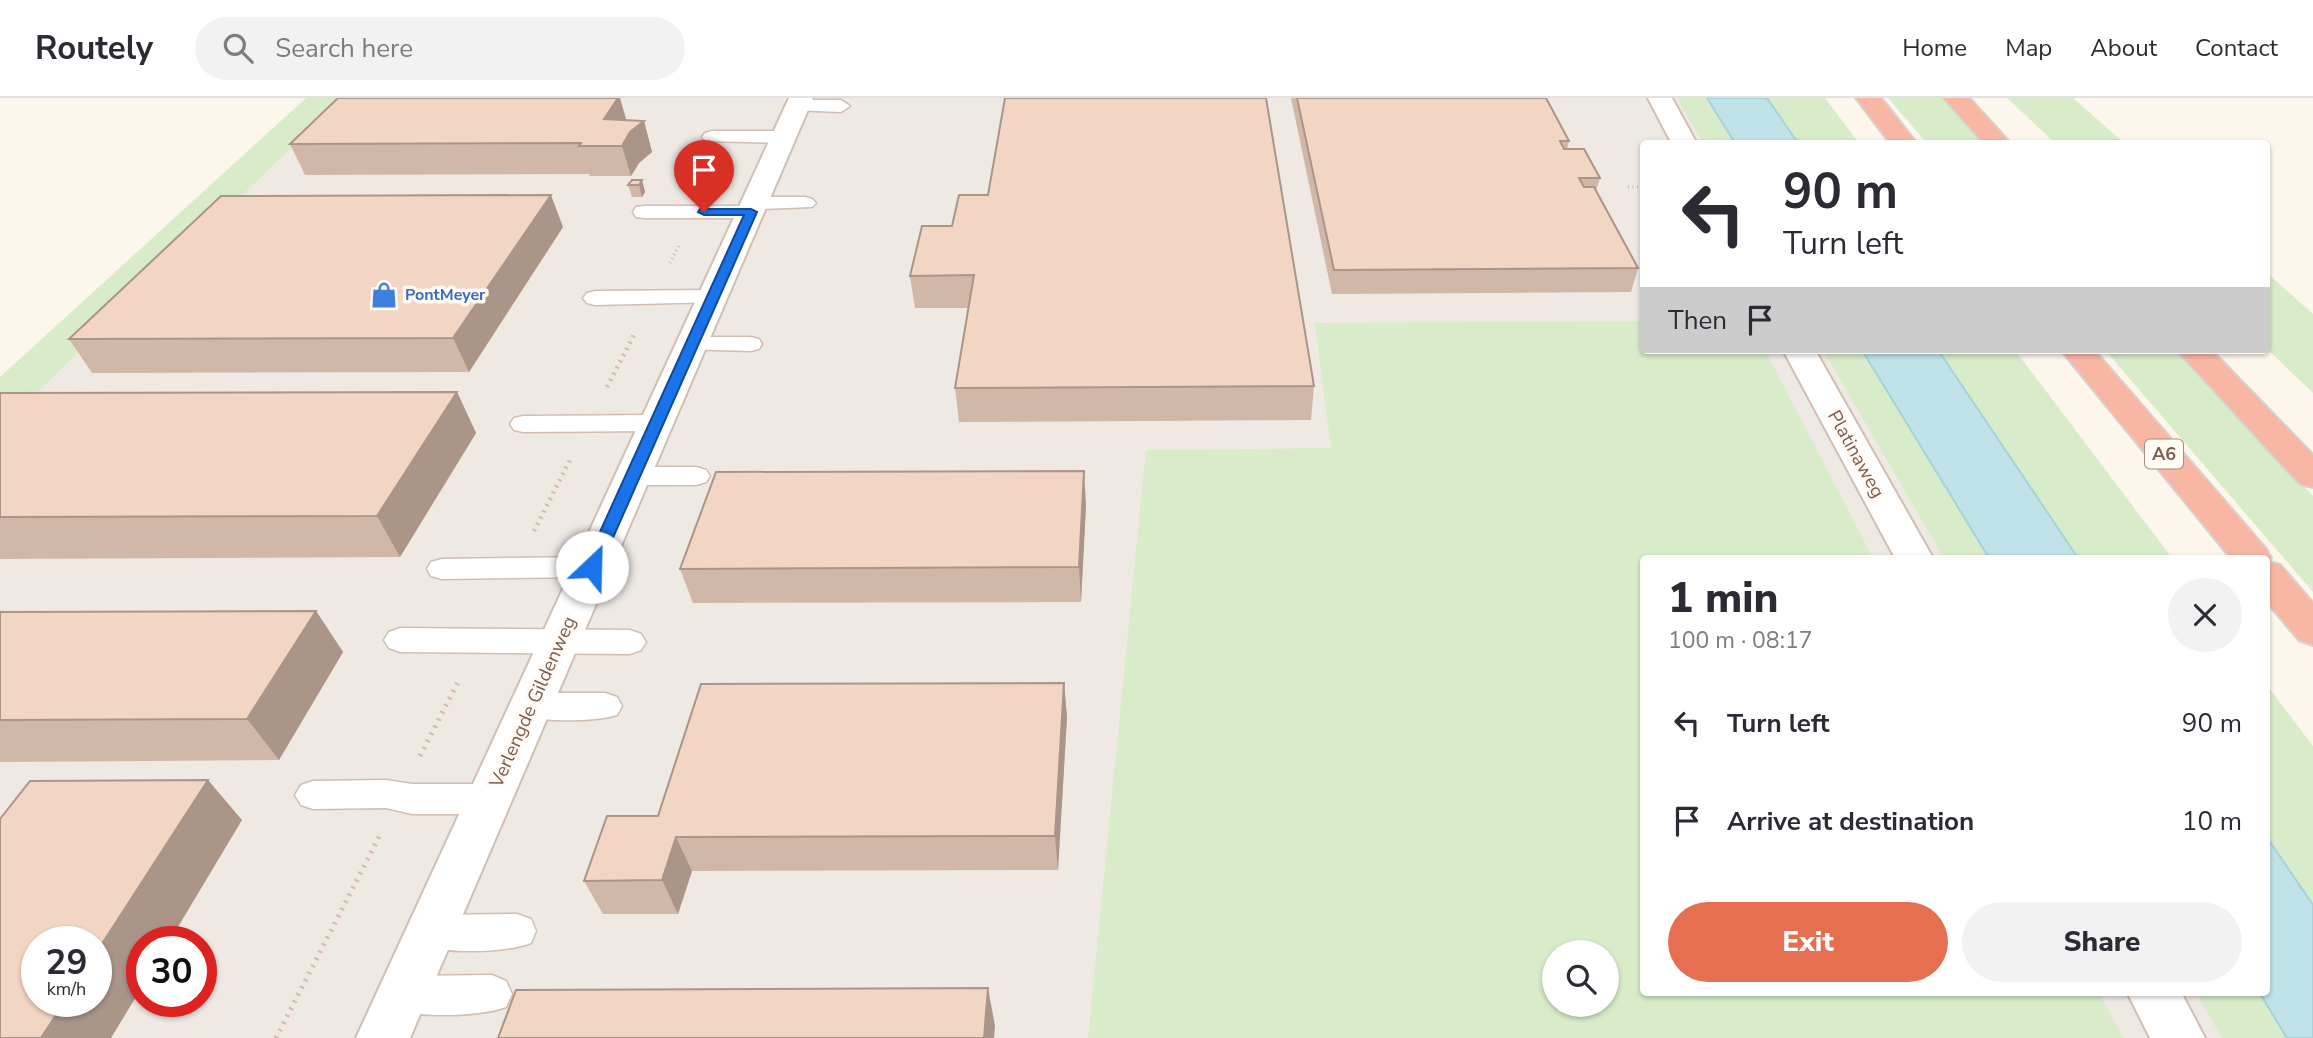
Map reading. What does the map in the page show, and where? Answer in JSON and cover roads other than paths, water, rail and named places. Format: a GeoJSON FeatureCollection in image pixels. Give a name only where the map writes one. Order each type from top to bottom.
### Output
{"type":"FeatureCollection","features":[{"type":"Feature","properties":{"kind":"highway"},"geometry":{"type":"LineString","coordinates":[[1868,98],[1902,140]]}},
{"type":"Feature","properties":{"kind":"highway"},"geometry":{"type":"LineString","coordinates":[[1956,98],[1994,140]]}},
{"type":"Feature","properties":{"kind":"highway","name":"A6"},"geometry":{"type":"LineString","coordinates":[[2080,354],[2249,555]]}},
{"type":"Feature","properties":{"kind":"highway"},"geometry":{"type":"LineString","coordinates":[[2197,354],[2313,476]]}},
{"type":"Feature","properties":{"kind":"highway"},"geometry":{"type":"LineString","coordinates":[[2270,580],[2313,630]]}},
{"type":"Feature","properties":{"kind":"street"},"geometry":{"type":"LineString","coordinates":[[1660,98],[1683,140]]}},
{"type":"Feature","properties":{"kind":"street","name":"Verlengde Gildenweg"},"geometry":{"type":"LineString","coordinates":[[393,1016],[800,102]]}},
{"type":"Feature","properties":{"kind":"street","name":"Platinaweg"},"geometry":{"type":"LineString","coordinates":[[1801,354],[1912,555]]}},
{"type":"Feature","properties":{"kind":"street"},"geometry":{"type":"LineString","coordinates":[[2155,996],[2178,1038]]}},
{"type":"Feature","properties":{"kind":"lane"},"geometry":{"type":"LineString","coordinates":[[800,102],[841,106]]}},
{"type":"Feature","properties":{"kind":"lane"},"geometry":{"type":"LineString","coordinates":[[712,137],[784,137]]}},
{"type":"Feature","properties":{"kind":"lane"},"geometry":{"type":"LineString","coordinates":[[643,212],[805,203]]}},
{"type":"Feature","properties":{"kind":"lane"},"geometry":{"type":"LineString","coordinates":[[595,298],[712,297]]}},
{"type":"Feature","properties":{"kind":"lane"},"geometry":{"type":"LineString","coordinates":[[692,345],[750,344]]}},
{"type":"Feature","properties":{"kind":"lane"},"geometry":{"type":"LineString","coordinates":[[523,424],[657,422]]}},
{"type":"Feature","properties":{"kind":"lane"},"geometry":{"type":"LineString","coordinates":[[633,476],[695,476]]}},
{"type":"Feature","properties":{"kind":"lane"},"geometry":{"type":"LineString","coordinates":[[442,569],[592,567]]}},
{"type":"Feature","properties":{"kind":"lane"},"geometry":{"type":"LineString","coordinates":[[400,640],[631,642]]}},
{"type":"Feature","properties":{"kind":"lane"},"geometry":{"type":"LineString","coordinates":[[532,706],[605,706]]}},
{"type":"Feature","properties":{"kind":"lane"},"geometry":{"type":"LineString","coordinates":[[313,795],[386,794],[412,799],[490,799]]}},
{"type":"Feature","properties":{"kind":"lane"},"geometry":{"type":"LineString","coordinates":[[431,932],[517,931]]}},
{"type":"Feature","properties":{"kind":"lane"},"geometry":{"type":"LineString","coordinates":[[393,1016],[492,994]]}},
{"type":"Feature","properties":{"kind":"water"},"geometry":{"type":"Polygon","coordinates":[[[1707,98],[1767,98],[1796,140],[1733,140],[1707,98]]]}},
{"type":"Feature","properties":{"kind":"water"},"geometry":{"type":"Polygon","coordinates":[[[1864,354],[1941,354],[2076,555],[1987,555],[1864,354]]]}},
{"type":"Feature","properties":{"kind":"water"},"geometry":{"type":"Polygon","coordinates":[[[2270,842],[2313,905],[2313,1038],[2287,1038],[2261,996],[2270,996],[2270,842]]]}},
{"type":"Feature","properties":{"kind":"place","name":"PontMeyer"},"geometry":{"type":"Point","coordinates":[384,295]}}]}
